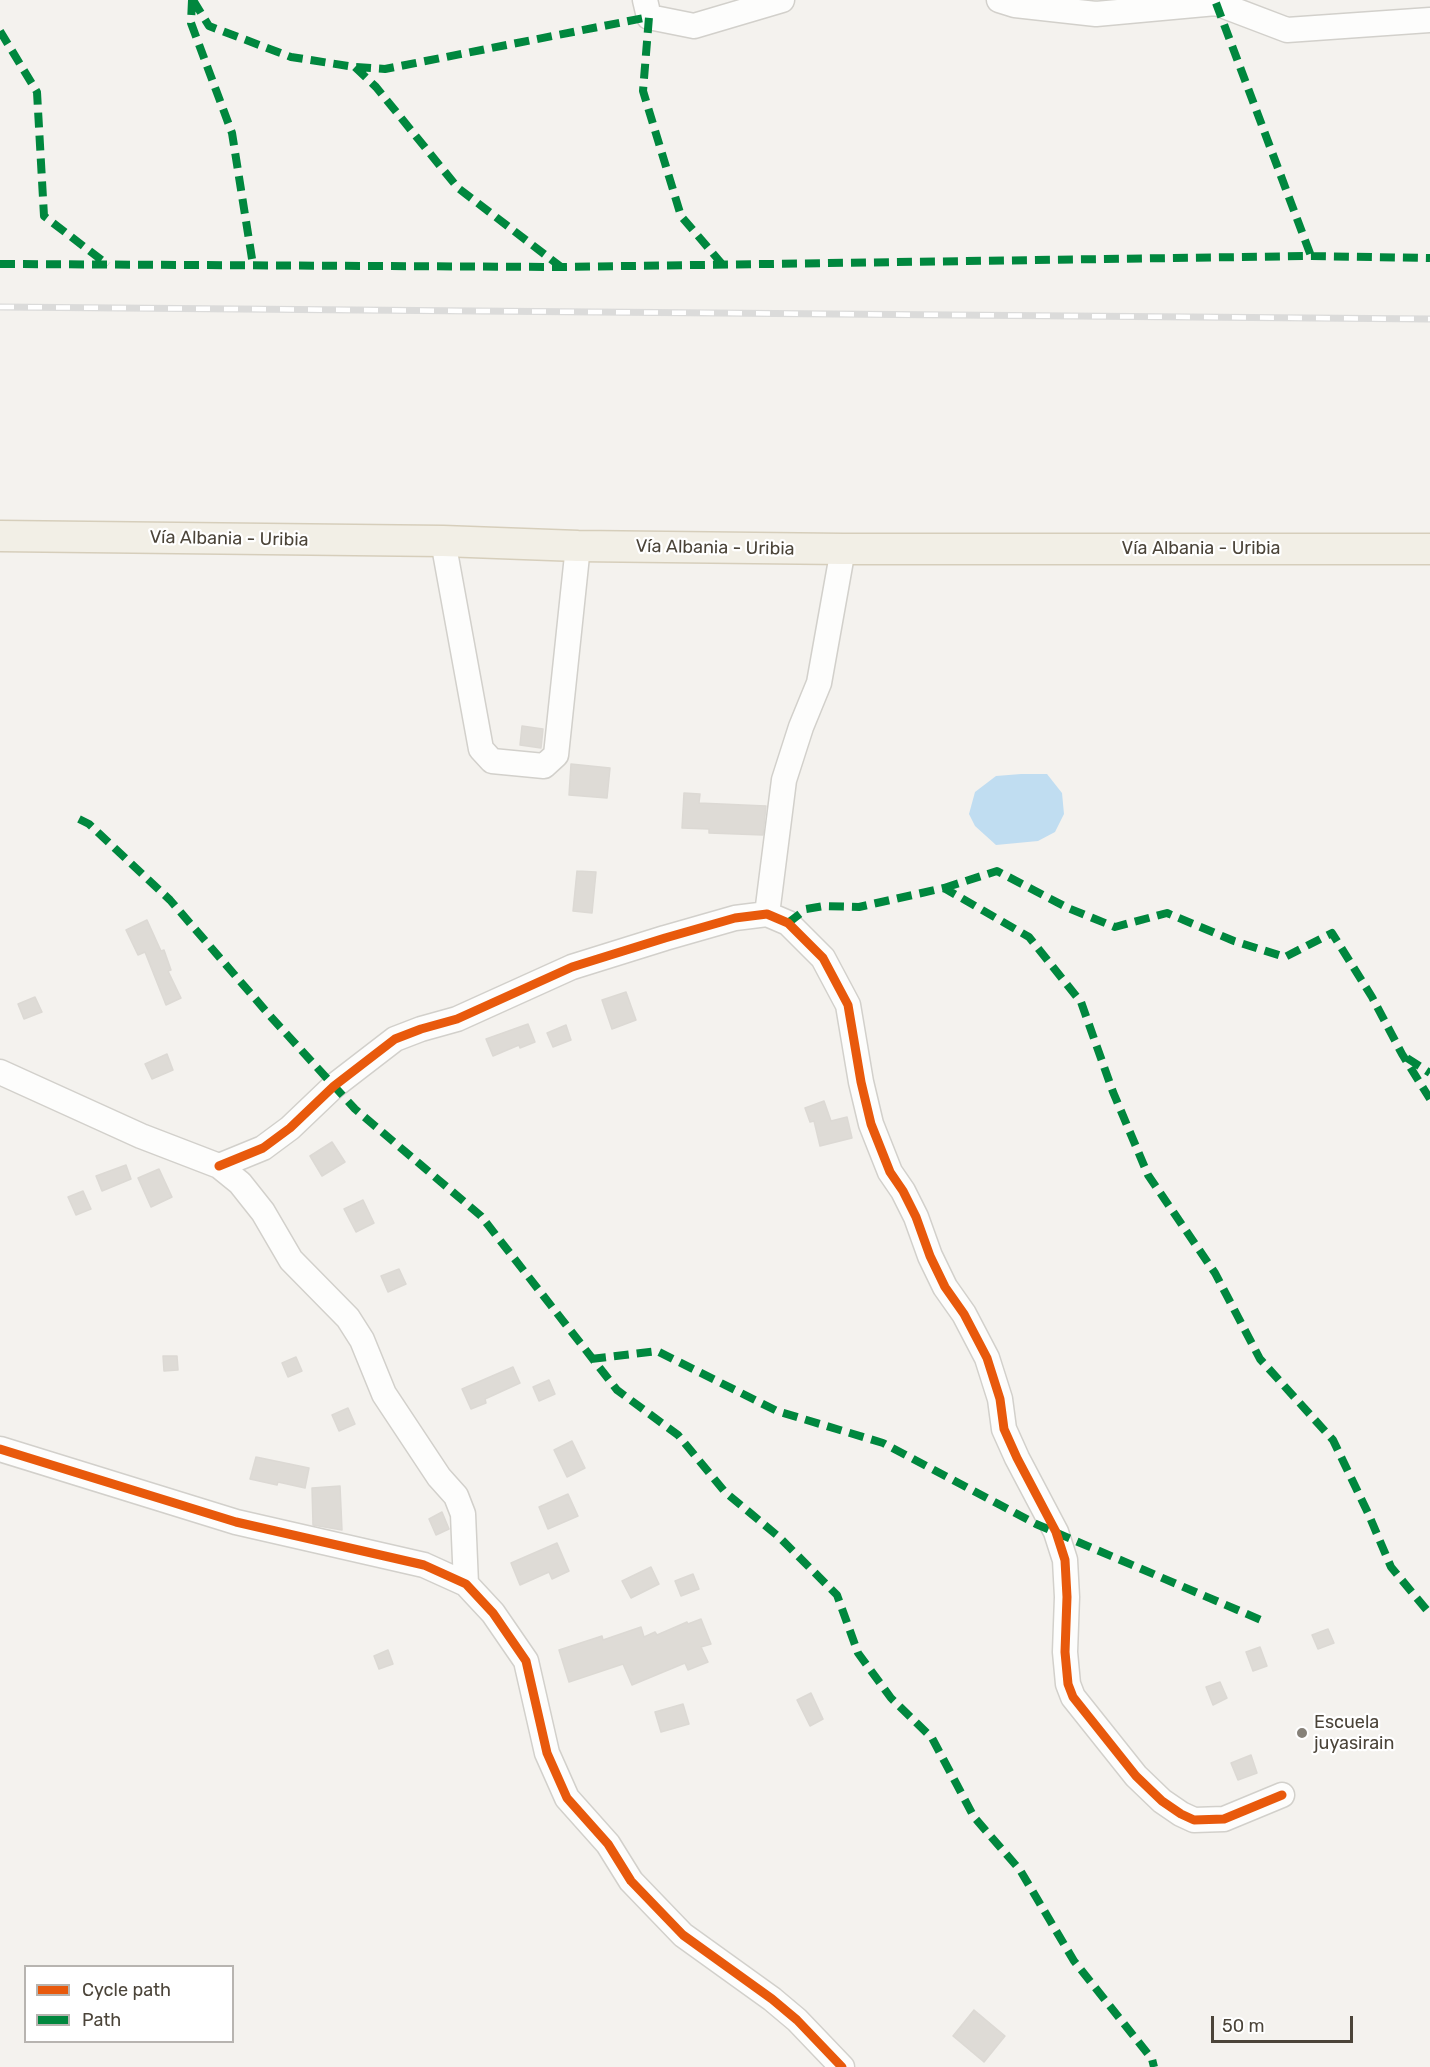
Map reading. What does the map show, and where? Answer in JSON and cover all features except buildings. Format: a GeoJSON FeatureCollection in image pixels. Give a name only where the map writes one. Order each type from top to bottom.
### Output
{"type":"FeatureCollection","features":[{"type":"Feature","properties":{"kind":"main road","name":"Vía Albania - Uribia"},"geometry":{"type":"LineString","coordinates":[[0,536],[443,541],[578,546],[843,549],[1430,549]]}},
{"type":"Feature","properties":{"kind":"street"},"geometry":{"type":"LineString","coordinates":[[647,8],[694,26],[782,0]]}},
{"type":"Feature","properties":{"kind":"street"},"geometry":{"type":"LineString","coordinates":[[999,0],[1016,5],[1096,14],[1216,2],[1287,30],[1430,20]]}},
{"type":"Feature","properties":{"kind":"street"},"geometry":{"type":"LineString","coordinates":[[443,541],[481,749],[492,761],[544,766],[556,756],[578,546]]}},
{"type":"Feature","properties":{"kind":"street"},"geometry":{"type":"LineString","coordinates":[[767,914],[784,780],[801,727],[819,683],[843,549]]}},
{"type":"Feature","properties":{"kind":"street"},"geometry":{"type":"LineString","coordinates":[[219,1166],[263,1148],[290,1128],[334,1086],[395,1039],[457,1019],[572,967],[735,918],[767,914],[788,922],[823,958],[848,1005],[861,1082],[871,1124],[890,1172],[916,1216],[930,1257],[987,1358],[1000,1399],[1004,1429],[1056,1532],[1065,1560],[1067,1597],[1065,1652],[1068,1684],[1073,1697],[1136,1776],[1162,1801],[1181,1814],[1194,1820],[1224,1819],[1282,1795]]}},
{"type":"Feature","properties":{"kind":"street"},"geometry":{"type":"LineString","coordinates":[[0,1072],[141,1136],[219,1166],[240,1183],[263,1212],[291,1260],[348,1318],[362,1340],[384,1394],[439,1477],[456,1496],[463,1514],[466,1584]]}},
{"type":"Feature","properties":{"kind":"street"},"geometry":{"type":"LineString","coordinates":[[0,1449],[236,1522],[424,1565],[466,1584],[493,1613],[526,1661],[547,1754],[567,1798],[608,1844],[631,1881],[683,1935],[797,2020],[842,2067]]}},
{"type":"Feature","properties":{"kind":"water"},"geometry":{"type":"Polygon","coordinates":[[[1047,774],[1062,793],[1064,814],[1055,832],[1038,841],[996,845],[975,826],[969,814],[975,792],[996,776],[1047,774]]]}},
{"type":"Feature","properties":{"kind":"railway"},"geometry":{"type":"LineString","coordinates":[[0,307],[1430,319]]}},
{"type":"Feature","properties":{"kind":"marked path"},"geometry":{"type":"LineString","coordinates":[[192,0],[191,23],[232,133],[253,265]]}},
{"type":"Feature","properties":{"kind":"marked path"},"geometry":{"type":"LineString","coordinates":[[193,0],[209,26],[291,57],[355,67],[385,69],[649,17],[643,91],[681,216],[722,264]]}},
{"type":"Feature","properties":{"kind":"marked path"},"geometry":{"type":"LineString","coordinates":[[1216,3],[1311,256]]}},
{"type":"Feature","properties":{"kind":"marked path"},"geometry":{"type":"LineString","coordinates":[[0,31],[37,92],[44,216],[108,265]]}},
{"type":"Feature","properties":{"kind":"marked path"},"geometry":{"type":"LineString","coordinates":[[355,67],[376,87],[458,188],[561,267]]}},
{"type":"Feature","properties":{"kind":"marked path"},"geometry":{"type":"LineString","coordinates":[[0,264],[561,267],[1311,256],[1430,258]]}},
{"type":"Feature","properties":{"kind":"marked path"},"geometry":{"type":"LineString","coordinates":[[79,819],[89,824],[170,900],[271,1017],[355,1109],[481,1216],[617,1390],[678,1435],[725,1492],[779,1537],[837,1595],[858,1653],[891,1698],[932,1738],[974,1817],[1020,1870],[1074,1961],[1152,2059],[1154,2067]]}},
{"type":"Feature","properties":{"kind":"marked path"},"geometry":{"type":"LineString","coordinates":[[944,888],[997,871],[1068,908],[1115,927],[1167,913],[1234,941],[1285,957],[1332,933],[1372,997],[1402,1054],[1430,1099]]}},
{"type":"Feature","properties":{"kind":"marked path"},"geometry":{"type":"LineString","coordinates":[[788,923],[806,909],[824,906],[859,907],[944,888],[1029,937],[1081,1002],[1113,1092],[1148,1175],[1215,1273],[1260,1359],[1333,1440],[1391,1567],[1430,1614]]}},
{"type":"Feature","properties":{"kind":"marked path"},"geometry":{"type":"LineString","coordinates":[[1407,1058],[1430,1073]]}},
{"type":"Feature","properties":{"kind":"marked path"},"geometry":{"type":"LineString","coordinates":[[591,1359],[657,1351],[777,1411],[883,1443],[1036,1524],[1261,1620]]}},
{"type":"Feature","properties":{"kind":"cycle path"},"geometry":{"type":"LineString","coordinates":[[219,1166],[263,1148],[290,1128],[334,1086],[395,1039],[457,1019],[572,967],[665,938],[735,918],[767,914],[788,923],[823,958],[848,1005],[861,1082],[871,1124],[890,1172],[916,1217],[930,1256],[945,1287],[964,1314],[987,1358],[1000,1399],[1004,1429],[1056,1532],[1065,1560],[1067,1597],[1065,1652],[1068,1684],[1073,1697],[1136,1776],[1162,1801],[1181,1814],[1194,1820],[1224,1819],[1282,1795]]}},
{"type":"Feature","properties":{"kind":"cycle path"},"geometry":{"type":"LineString","coordinates":[[0,1449],[236,1522],[424,1565],[466,1584],[493,1613],[526,1661],[547,1753],[567,1798],[608,1844],[631,1881],[683,1935],[772,1999],[797,2020],[842,2067]]}},
{"type":"Feature","properties":{"kind":"place","name":"Escuela juyasirain"},"geometry":{"type":"Point","coordinates":[1302,1733]}}]}
